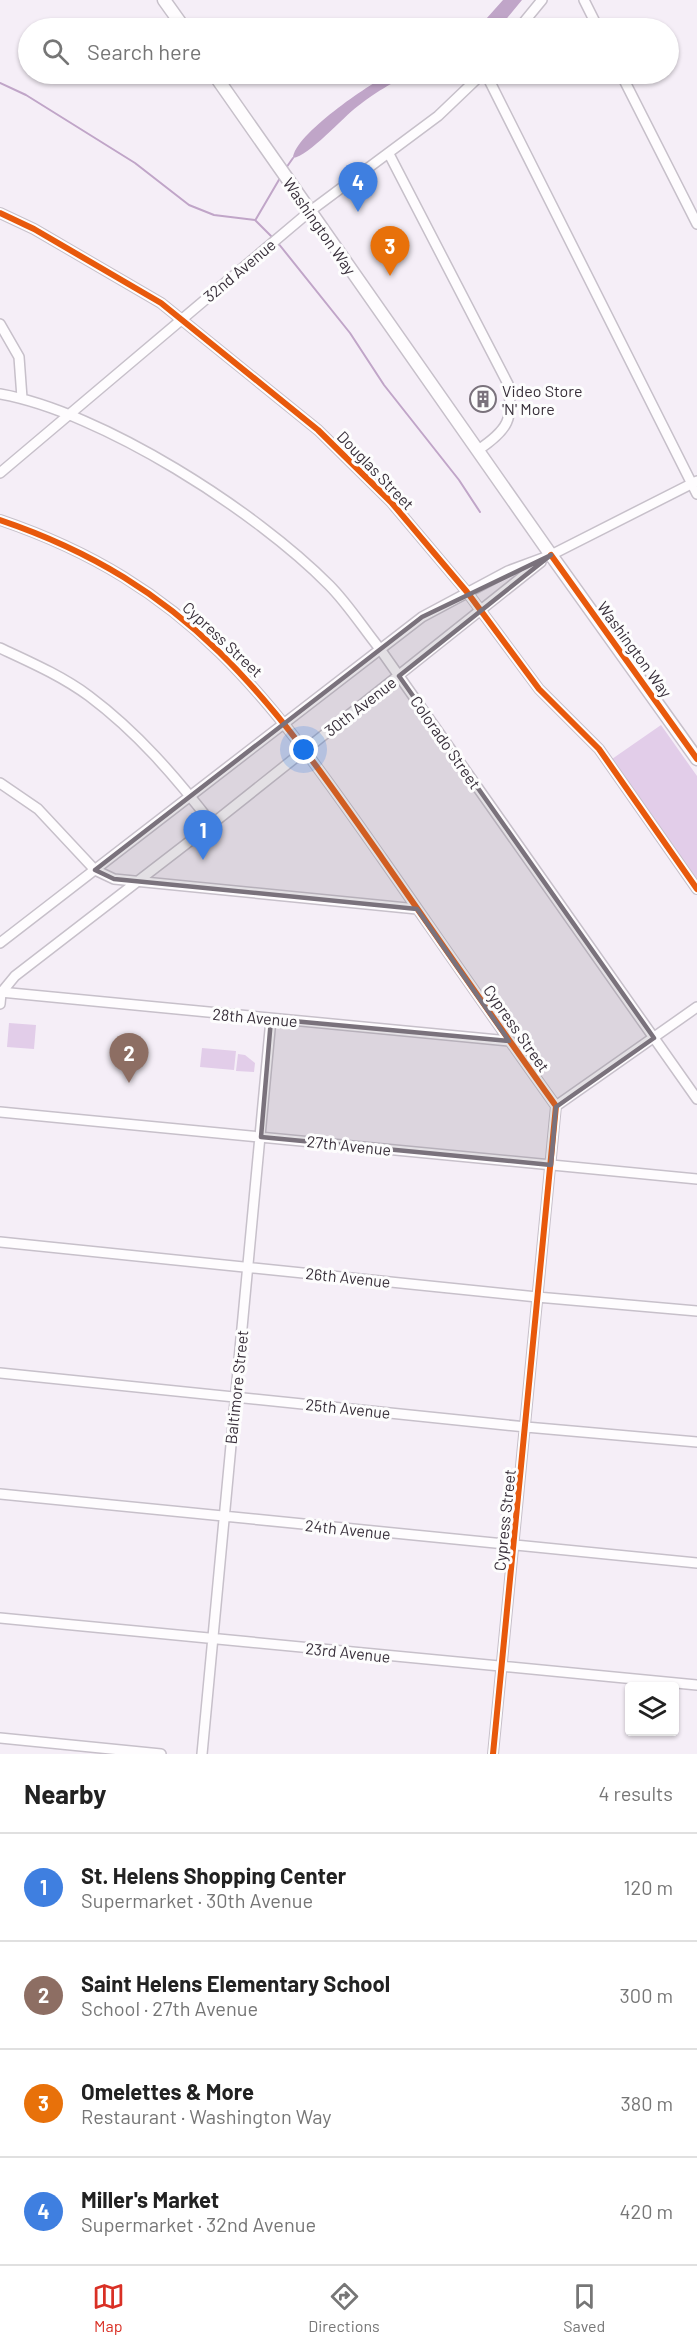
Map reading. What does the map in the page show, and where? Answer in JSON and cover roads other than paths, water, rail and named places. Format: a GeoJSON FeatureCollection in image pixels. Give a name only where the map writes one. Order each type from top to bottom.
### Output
{"type":"FeatureCollection","features":[{"type":"Feature","properties":{"kind":"main road"},"geometry":{"type":"LineString","coordinates":[[164,0],[177,18]]}},
{"type":"Feature","properties":{"kind":"main road","name":"Washington Way"},"geometry":{"type":"LineString","coordinates":[[221,84],[697,759]]}},
{"type":"Feature","properties":{"kind":"street"},"geometry":{"type":"LineString","coordinates":[[527,18],[542,0]]}},
{"type":"Feature","properties":{"kind":"street"},"geometry":{"type":"LineString","coordinates":[[584,0],[593,18]]}},
{"type":"Feature","properties":{"kind":"street","name":"32nd Avenue"},"geometry":{"type":"LineString","coordinates":[[0,473],[309,212],[438,116],[473,84]]}},
{"type":"Feature","properties":{"kind":"street"},"geometry":{"type":"LineString","coordinates":[[489,84],[694,482],[697,494]]}},
{"type":"Feature","properties":{"kind":"street"},"geometry":{"type":"LineString","coordinates":[[626,84],[697,224]]}},
{"type":"Feature","properties":{"kind":"street"},"geometry":{"type":"LineString","coordinates":[[389,154],[507,384],[510,411],[507,424],[498,437],[478,450]]}},
{"type":"Feature","properties":{"kind":"street","name":"Douglas Street"},"geometry":{"type":"LineString","coordinates":[[0,213],[52,240],[161,303],[318,430],[392,502],[467,592],[539,690],[599,749],[697,889]]}},
{"type":"Feature","properties":{"kind":"street"},"geometry":{"type":"LineString","coordinates":[[0,324],[18,357],[22,398]]}},
{"type":"Feature","properties":{"kind":"street","name":"Colorado Street"},"geometry":{"type":"LineString","coordinates":[[0,394],[22,398],[68,415],[143,451],[208,490],[261,527],[329,585],[380,649],[697,1099]]}},
{"type":"Feature","properties":{"kind":"street","name":"30th Avenue"},"geometry":{"type":"LineString","coordinates":[[0,943],[422,617],[508,571],[551,555],[694,482]]}},
{"type":"Feature","properties":{"kind":"street","name":"Cypress Street"},"geometry":{"type":"LineString","coordinates":[[0,520],[39,533],[83,554],[160,600],[199,631],[244,675],[305,750],[556,1106],[493,1754]]}},
{"type":"Feature","properties":{"kind":"street","name":"30th Avenue"},"geometry":{"type":"LineString","coordinates":[[1,993],[15,976],[212,824],[551,555]]}},
{"type":"Feature","properties":{"kind":"street"},"geometry":{"type":"LineString","coordinates":[[0,648],[87,694],[129,729],[162,762],[212,824]]}},
{"type":"Feature","properties":{"kind":"street"},"geometry":{"type":"LineString","coordinates":[[0,783],[38,809],[94,870],[114,879],[417,909]]}},
{"type":"Feature","properties":{"kind":"street"},"geometry":{"type":"LineString","coordinates":[[0,1004],[1,993]]}},
{"type":"Feature","properties":{"kind":"street","name":"28th Avenue"},"geometry":{"type":"LineString","coordinates":[[1,993],[509,1041]]}},
{"type":"Feature","properties":{"kind":"street"},"geometry":{"type":"LineString","coordinates":[[556,1106],[697,1007]]}},
{"type":"Feature","properties":{"kind":"street","name":"Baltimore Street"},"geometry":{"type":"LineString","coordinates":[[202,1754],[271,1019]]}},
{"type":"Feature","properties":{"kind":"street","name":"27th Avenue"},"geometry":{"type":"LineString","coordinates":[[0,1112],[697,1179]]}},
{"type":"Feature","properties":{"kind":"street","name":"26th Avenue"},"geometry":{"type":"LineString","coordinates":[[0,1242],[537,1298],[697,1311]]}},
{"type":"Feature","properties":{"kind":"street","name":"25th Avenue"},"geometry":{"type":"LineString","coordinates":[[0,1373],[526,1427],[697,1442]]}},
{"type":"Feature","properties":{"kind":"street","name":"24th Avenue"},"geometry":{"type":"LineString","coordinates":[[0,1494],[697,1563]]}},
{"type":"Feature","properties":{"kind":"street","name":"23rd Avenue"},"geometry":{"type":"LineString","coordinates":[[0,1618],[501,1668],[697,1684]]}},
{"type":"Feature","properties":{"kind":"street"},"geometry":{"type":"LineString","coordinates":[[0,1738],[161,1754]]}},
{"type":"Feature","properties":{"kind":"waterway"},"geometry":{"type":"LineString","coordinates":[[0,83],[26,95],[135,163],[189,205],[214,215],[255,220],[274,239]]}},
{"type":"Feature","properties":{"kind":"waterway"},"geometry":{"type":"LineString","coordinates":[[286,168],[293,158]]}},
{"type":"Feature","properties":{"kind":"waterway"},"geometry":{"type":"LineString","coordinates":[[256,219],[280,178]]}},
{"type":"Feature","properties":{"kind":"waterway"},"geometry":{"type":"LineString","coordinates":[[278,243],[350,333],[384,385],[459,480],[480,512]]}},
{"type":"Feature","properties":{"kind":"place","name":"Miller's Market"},"geometry":{"type":"Point","coordinates":[358,212]}},
{"type":"Feature","properties":{"kind":"place","name":"Omelettes & More"},"geometry":{"type":"Point","coordinates":[390,276]}},
{"type":"Feature","properties":{"kind":"place","name":"Video Store 'N' More"},"geometry":{"type":"Point","coordinates":[483,399]}},
{"type":"Feature","properties":{"kind":"place","name":"St. Helens Shopping Center"},"geometry":{"type":"Point","coordinates":[203,860]}},
{"type":"Feature","properties":{"kind":"place","name":"Saint Helens Elementary School"},"geometry":{"type":"Point","coordinates":[129,1083]}}]}
